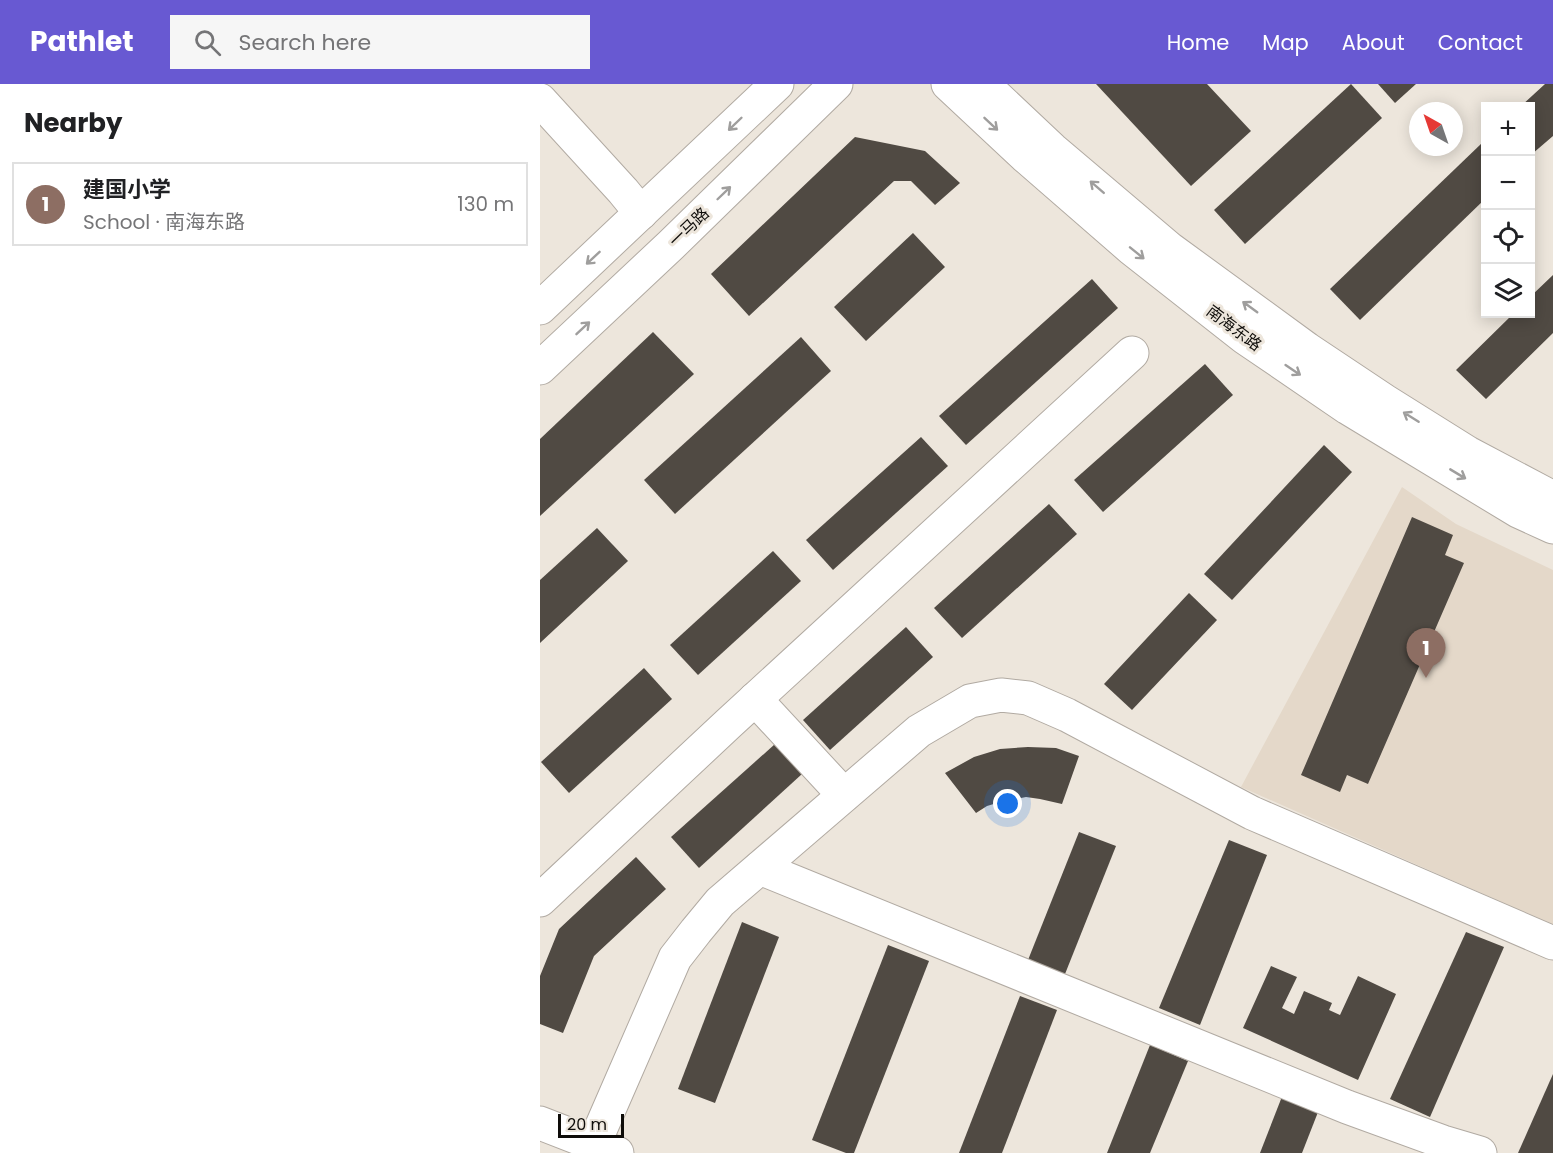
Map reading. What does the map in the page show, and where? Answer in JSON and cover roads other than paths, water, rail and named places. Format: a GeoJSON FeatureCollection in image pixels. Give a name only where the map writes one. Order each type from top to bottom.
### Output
{"type":"FeatureCollection","features":[{"type":"Feature","properties":{"kind":"street"},"geometry":{"type":"LineString","coordinates":[[540,308],[777,84]]}},
{"type":"Feature","properties":{"kind":"street","name":"一马路"},"geometry":{"type":"LineString","coordinates":[[540,368],[671,245],[836,84]]}},
{"type":"Feature","properties":{"kind":"street","name":"南海东路"},"geometry":{"type":"LineString","coordinates":[[948,84],[1025,156],[1132,249],[1244,337],[1348,408],[1518,511],[1553,527]]}},
{"type":"Feature","properties":{"kind":"street","name":"南海东路"},"geometry":{"type":"LineString","coordinates":[[983,84],[1052,148],[1162,242],[1307,349],[1468,453],[1553,498]]}},
{"type":"Feature","properties":{"kind":"street"},"geometry":{"type":"LineString","coordinates":[[540,100],[623,190],[641,213]]}},
{"type":"Feature","properties":{"kind":"street"},"geometry":{"type":"LineString","coordinates":[[540,900],[1132,352]]}},
{"type":"Feature","properties":{"kind":"street"},"geometry":{"type":"LineString","coordinates":[[541,1125],[605,1148],[675,958],[720,902],[919,731],[970,701],[1001,695],[1028,698],[1067,715],[1252,813],[1553,943]]}},
{"type":"Feature","properties":{"kind":"street"},"geometry":{"type":"LineString","coordinates":[[756,699],[844,795]]}},
{"type":"Feature","properties":{"kind":"street"},"geometry":{"type":"LineString","coordinates":[[760,868],[1347,1107],[1480,1153]]}},
{"type":"Feature","properties":{"kind":"place","name":"建国小学"},"geometry":{"type":"Point","coordinates":[1426,678]}}]}
